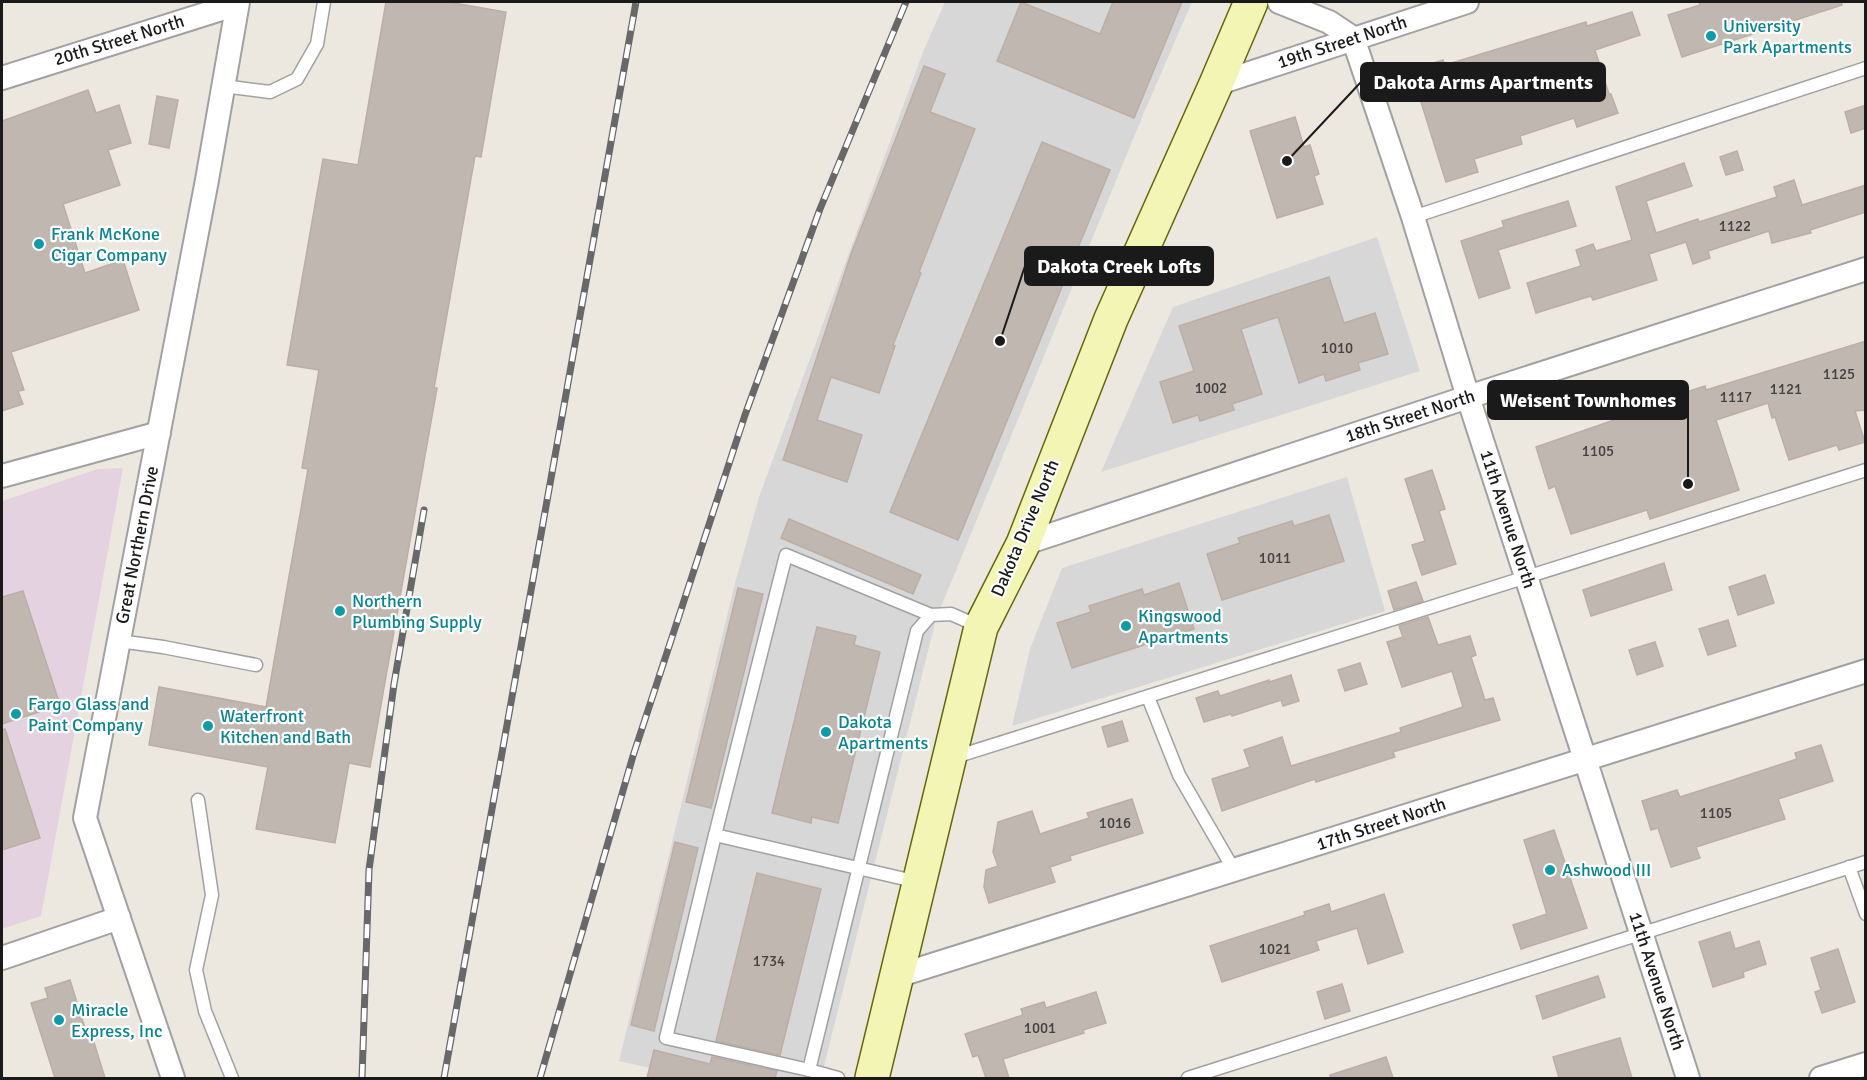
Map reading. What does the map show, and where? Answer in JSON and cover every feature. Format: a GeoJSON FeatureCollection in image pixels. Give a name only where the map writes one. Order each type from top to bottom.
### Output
{"type":"FeatureCollection","features":[{"type":"Feature","properties":{"kind":"street","name":"Dakota Drive North"},"geometry":{"type":"LineString","coordinates":[[872,1078],[981,627],[1023,544],[1111,319],[1251,2]]}},
{"type":"Feature","properties":{"kind":"street"},"geometry":{"type":"LineString","coordinates":[[1280,2],[1329,22],[1353,38]]}},
{"type":"Feature","properties":{"kind":"street","name":"19th Street North"},"geometry":{"type":"LineString","coordinates":[[1216,84],[1467,2]]}},
{"type":"Feature","properties":{"kind":"street","name":"Great Northern Drive"},"geometry":{"type":"LineString","coordinates":[[173,1078],[85,818],[159,433],[237,3]]}},
{"type":"Feature","properties":{"kind":"street","name":"20th Street North"},"geometry":{"type":"LineString","coordinates":[[2,78],[237,3]]}},
{"type":"Feature","properties":{"kind":"street","name":"11th Avenue North"},"geometry":{"type":"LineString","coordinates":[[1353,38],[1413,217],[1468,397],[1688,1078]]}},
{"type":"Feature","properties":{"kind":"street","name":"18th Street North"},"geometry":{"type":"LineString","coordinates":[[1023,544],[1866,269]]}},
{"type":"Feature","properties":{"kind":"street"},"geometry":{"type":"LineString","coordinates":[[2,476],[159,433]]}},
{"type":"Feature","properties":{"kind":"street","name":"17th Street North"},"geometry":{"type":"LineString","coordinates":[[897,976],[1866,671]]}},
{"type":"Feature","properties":{"kind":"street"},"geometry":{"type":"LineString","coordinates":[[2,958],[119,918]]}},
{"type":"Feature","properties":{"kind":"street"},"geometry":{"type":"LineString","coordinates":[[1821,1078],[1866,1064]]}},
{"type":"Feature","properties":{"kind":"lane"},"geometry":{"type":"LineString","coordinates":[[223,86],[270,92],[297,80],[317,44],[324,2]]}},
{"type":"Feature","properties":{"kind":"lane"},"geometry":{"type":"LineString","coordinates":[[1413,217],[1866,68]]}},
{"type":"Feature","properties":{"kind":"lane"},"geometry":{"type":"LineString","coordinates":[[948,759],[1866,470]]}},
{"type":"Feature","properties":{"kind":"lane"},"geometry":{"type":"LineString","coordinates":[[838,1078],[666,1038],[786,555],[931,615],[951,614],[981,627]]}},
{"type":"Feature","properties":{"kind":"lane"},"geometry":{"type":"LineString","coordinates":[[809,1070],[917,631],[931,615]]}},
{"type":"Feature","properties":{"kind":"lane"},"geometry":{"type":"LineString","coordinates":[[119,641],[256,665]]}},
{"type":"Feature","properties":{"kind":"lane"},"geometry":{"type":"LineString","coordinates":[[1148,697],[1179,775],[1234,870]]}},
{"type":"Feature","properties":{"kind":"lane"},"geometry":{"type":"LineString","coordinates":[[198,800],[212,896],[196,970],[205,1011],[232,1078]]}},
{"type":"Feature","properties":{"kind":"lane"},"geometry":{"type":"LineString","coordinates":[[715,835],[919,882]]}},
{"type":"Feature","properties":{"kind":"lane"},"geometry":{"type":"LineString","coordinates":[[1188,1078],[1866,862]]}},
{"type":"Feature","properties":{"kind":"lane"},"geometry":{"type":"LineString","coordinates":[[1849,867],[1866,914]]}},
{"type":"Feature","properties":{"kind":"shaded area"},"geometry":{"type":"Polygon","coordinates":[[[945,2],[1192,2],[1143,115],[936,619],[821,1078],[695,1078],[619,1061],[734,587],[759,497],[923,52],[945,2]]]}},
{"type":"Feature","properties":{"kind":"shaded area"},"geometry":{"type":"Polygon","coordinates":[[[1377,237],[1420,371],[1101,472],[1173,307],[1377,237]]]}},
{"type":"Feature","properties":{"kind":"shaded area"},"geometry":{"type":"Polygon","coordinates":[[[123,468],[41,916],[2,929],[2,501],[98,469],[123,468]]]}},
{"type":"Feature","properties":{"kind":"shaded area"},"geometry":{"type":"Polygon","coordinates":[[[1347,477],[1385,611],[1012,726],[1030,649],[1062,568],[1347,477]]]}},
{"type":"Feature","properties":{"kind":"building"},"geometry":{"type":"Polygon","coordinates":[[[386,2],[448,2],[506,12],[481,157],[475,156],[434,388],[437,388],[370,767],[349,763],[335,843],[256,829],[268,767],[149,745],[159,687],[266,707],[308,469],[302,468],[319,370],[287,365],[323,159],[358,165],[386,2]]]}},
{"type":"Feature","properties":{"kind":"building"},"geometry":{"type":"Polygon","coordinates":[[[1021,2],[1100,34],[1113,2],[1182,2],[1134,118],[997,61],[1021,2]]]}},
{"type":"Feature","properties":{"kind":"building","name":"University Park Apartments"},"geometry":{"type":"Polygon","coordinates":[[[1699,2],[1841,2],[1842,5],[1682,57],[1668,15],[1700,5],[1699,2]]]}},
{"type":"Feature","properties":{"kind":"building"},"geometry":{"type":"Polygon","coordinates":[[[1632,12],[1640,35],[1595,50],[1609,94],[1611,94],[1618,113],[1577,127],[1574,118],[1520,136],[1522,144],[1474,159],[1478,172],[1446,182],[1411,70],[1443,60],[1445,65],[1586,22],[1587,26],[1632,12]]]}},
{"type":"Feature","properties":{"kind":"building"},"geometry":{"type":"Polygon","coordinates":[[[924,66],[945,74],[930,112],[975,129],[919,272],[921,273],[893,345],[895,346],[879,393],[831,377],[817,420],[862,435],[847,482],[783,460],[851,254],[924,66]]]}},
{"type":"Feature","properties":{"kind":"building","name":"Frank McKone Cigar Company"},"geometry":{"type":"Polygon","coordinates":[[[88,90],[96,113],[119,105],[131,143],[108,150],[120,185],[63,204],[85,273],[123,260],[139,310],[11,352],[24,390],[18,391],[23,404],[2,411],[2,121],[88,90]]]}},
{"type":"Feature","properties":{"kind":"building"},"geometry":{"type":"Polygon","coordinates":[[[157,96],[178,100],[169,148],[149,144],[157,96]]]}},
{"type":"Feature","properties":{"kind":"building"},"geometry":{"type":"Polygon","coordinates":[[[1866,105],[1866,128],[1851,133],[1845,112],[1866,105]]]}},
{"type":"Feature","properties":{"kind":"building"},"geometry":{"type":"Polygon","coordinates":[[[1295,117],[1304,147],[1310,145],[1319,174],[1314,176],[1323,204],[1277,218],[1250,131],[1295,117]]]}},
{"type":"Feature","properties":{"kind":"building"},"geometry":{"type":"Polygon","coordinates":[[[1042,142],[1110,170],[958,540],[890,512],[1042,142]]]}},
{"type":"Feature","properties":{"kind":"building"},"geometry":{"type":"Polygon","coordinates":[[[1737,151],[1743,170],[1726,175],[1720,157],[1737,151]]]}},
{"type":"Feature","properties":{"kind":"building"},"geometry":{"type":"Polygon","coordinates":[[[1684,163],[1692,186],[1646,201],[1656,233],[1777,197],[1774,187],[1794,180],[1802,205],[1866,185],[1866,212],[1810,230],[1811,233],[1772,243],[1769,231],[1708,251],[1710,258],[1693,264],[1686,242],[1649,254],[1657,280],[1593,300],[1591,296],[1536,313],[1527,283],[1581,266],[1576,250],[1593,244],[1596,251],[1632,240],[1616,187],[1684,163]]]}},
{"type":"Feature","properties":{"kind":"building"},"geometry":{"type":"Polygon","coordinates":[[[1568,201],[1576,226],[1498,250],[1510,288],[1479,298],[1461,241],[1504,227],[1502,221],[1568,201]]]}},
{"type":"Feature","properties":{"kind":"building"},"geometry":{"type":"Polygon","coordinates":[[[1329,277],[1344,323],[1375,313],[1388,354],[1358,363],[1360,370],[1326,381],[1324,374],[1299,383],[1278,317],[1241,329],[1262,394],[1232,404],[1234,410],[1200,421],[1198,415],[1173,423],[1160,382],[1194,371],[1179,326],[1329,277]]]}},
{"type":"Feature","properties":{"kind":"building"},"geometry":{"type":"Polygon","coordinates":[[[1866,341],[1866,410],[1855,411],[1865,442],[1839,450],[1837,445],[1789,460],[1768,403],[1716,420],[1739,490],[1650,519],[1647,510],[1571,534],[1555,486],[1549,489],[1536,447],[1617,419],[1616,415],[1705,386],[1706,390],[1866,341]]]}},
{"type":"Feature","properties":{"kind":"building"},"geometry":{"type":"Polygon","coordinates":[[[1432,470],[1445,509],[1439,511],[1456,564],[1422,575],[1412,545],[1425,541],[1405,479],[1432,470]]]}},
{"type":"Feature","properties":{"kind":"building","name":"Kingswood Apartments"},"geometry":{"type":"Polygon","coordinates":[[[1329,515],[1344,561],[1222,600],[1207,554],[1240,543],[1238,538],[1292,521],[1294,526],[1329,515]]]}},
{"type":"Feature","properties":{"kind":"building"},"geometry":{"type":"Polygon","coordinates":[[[789,519],[921,575],[913,594],[781,538],[789,519]]]}},
{"type":"Feature","properties":{"kind":"building"},"geometry":{"type":"Polygon","coordinates":[[[1664,563],[1672,590],[1591,616],[1583,590],[1664,563]]]}},
{"type":"Feature","properties":{"kind":"building"},"geometry":{"type":"Polygon","coordinates":[[[1765,575],[1774,603],[1738,615],[1729,587],[1765,575]]]}},
{"type":"Feature","properties":{"kind":"building"},"geometry":{"type":"Polygon","coordinates":[[[1416,582],[1423,601],[1394,610],[1388,591],[1416,582]]]}},
{"type":"Feature","properties":{"kind":"building","name":"Kingswood Apartments"},"geometry":{"type":"Polygon","coordinates":[[[1179,583],[1194,629],[1072,668],[1057,623],[1091,612],[1089,606],[1142,589],[1144,595],[1179,583]]]}},
{"type":"Feature","properties":{"kind":"building"},"geometry":{"type":"Polygon","coordinates":[[[738,588],[763,594],[711,808],[686,802],[738,588]]]}},
{"type":"Feature","properties":{"kind":"building","name":"Fargo Glass and Paint Company"},"geometry":{"type":"Polygon","coordinates":[[[23,591],[60,705],[2,724],[2,597],[23,591]]]}},
{"type":"Feature","properties":{"kind":"building"},"geometry":{"type":"Polygon","coordinates":[[[1428,617],[1438,645],[1470,636],[1476,655],[1471,657],[1485,700],[1493,698],[1500,720],[1393,752],[1395,757],[1316,782],[1315,779],[1222,811],[1212,779],[1250,767],[1244,750],[1282,737],[1291,766],[1401,732],[1400,728],[1463,707],[1452,671],[1402,687],[1387,642],[1403,637],[1399,626],[1428,617]]]}},
{"type":"Feature","properties":{"kind":"building"},"geometry":{"type":"Polygon","coordinates":[[[1728,620],[1736,646],[1708,655],[1699,629],[1728,620]]]}},
{"type":"Feature","properties":{"kind":"building","name":"Dakota Apartments"},"geometry":{"type":"Polygon","coordinates":[[[817,627],[856,636],[854,645],[880,652],[838,823],[812,817],[811,823],[772,813],[817,627]]]}},
{"type":"Feature","properties":{"kind":"building"},"geometry":{"type":"Polygon","coordinates":[[[1655,642],[1663,666],[1637,675],[1629,650],[1655,642]]]}},
{"type":"Feature","properties":{"kind":"building"},"geometry":{"type":"Polygon","coordinates":[[[1360,663],[1367,684],[1345,691],[1338,670],[1360,663]]]}},
{"type":"Feature","properties":{"kind":"building"},"geometry":{"type":"Polygon","coordinates":[[[1291,675],[1299,701],[1283,706],[1281,700],[1232,716],[1231,714],[1204,722],[1196,698],[1218,691],[1220,696],[1291,675]]]}},
{"type":"Feature","properties":{"kind":"building"},"geometry":{"type":"Polygon","coordinates":[[[1122,721],[1128,741],[1108,747],[1102,727],[1122,721]]]}},
{"type":"Feature","properties":{"kind":"building"},"geometry":{"type":"Polygon","coordinates":[[[5,729],[40,838],[2,850],[2,730],[5,729]]]}},
{"type":"Feature","properties":{"kind":"building"},"geometry":{"type":"Polygon","coordinates":[[[1821,745],[1833,781],[1778,799],[1785,819],[1696,847],[1700,858],[1671,867],[1658,828],[1651,830],[1642,801],[1677,790],[1680,797],[1797,759],[1795,753],[1821,745]]]}},
{"type":"Feature","properties":{"kind":"building"},"geometry":{"type":"Polygon","coordinates":[[[1132,799],[1143,833],[1070,856],[1071,860],[1050,867],[1055,882],[989,903],[984,887],[986,870],[998,866],[993,852],[998,822],[1032,811],[1040,834],[1089,818],[1087,813],[1132,799]]]}},
{"type":"Feature","properties":{"kind":"building"},"geometry":{"type":"Polygon","coordinates":[[[1554,830],[1587,928],[1521,949],[1513,925],[1547,914],[1524,840],[1554,830]]]}},
{"type":"Feature","properties":{"kind":"building"},"geometry":{"type":"Polygon","coordinates":[[[675,842],[698,848],[654,1031],[631,1025],[675,842]]]}},
{"type":"Feature","properties":{"kind":"building"},"geometry":{"type":"Polygon","coordinates":[[[757,873],[821,889],[780,1055],[716,1041],[757,873]]]}},
{"type":"Feature","properties":{"kind":"building"},"geometry":{"type":"Polygon","coordinates":[[[1384,894],[1403,952],[1368,964],[1357,928],[1316,941],[1319,950],[1222,982],[1210,946],[1305,915],[1304,912],[1329,904],[1331,912],[1384,894]]]}},
{"type":"Feature","properties":{"kind":"building"},"geometry":{"type":"Polygon","coordinates":[[[1730,932],[1735,949],[1759,941],[1766,964],[1743,972],[1744,977],[1713,987],[1699,942],[1730,932]]]}},
{"type":"Feature","properties":{"kind":"building"},"geometry":{"type":"Polygon","coordinates":[[[1838,949],[1855,1002],[1822,1013],[1815,992],[1821,990],[1811,958],[1838,949]]]}},
{"type":"Feature","properties":{"kind":"building"},"geometry":{"type":"Polygon","coordinates":[[[1598,976],[1605,997],[1543,1019],[1536,996],[1598,976]]]}},
{"type":"Feature","properties":{"kind":"building","name":"Miracle Express, Inc"},"geometry":{"type":"Polygon","coordinates":[[[70,980],[88,1038],[92,1036],[105,1078],[55,1078],[31,1003],[48,998],[45,988],[70,980]]]}},
{"type":"Feature","properties":{"kind":"building"},"geometry":{"type":"Polygon","coordinates":[[[1342,984],[1350,1011],[1325,1019],[1317,992],[1342,984]]]}},
{"type":"Feature","properties":{"kind":"building"},"geometry":{"type":"Polygon","coordinates":[[[1096,992],[1106,1023],[1083,1030],[1084,1033],[1003,1059],[1009,1078],[986,1078],[978,1055],[973,1057],[965,1034],[1023,1015],[1021,1009],[1044,1002],[1046,1008],[1096,992]]]}},
{"type":"Feature","properties":{"kind":"building"},"geometry":{"type":"Polygon","coordinates":[[[1620,1038],[1632,1078],[1559,1078],[1553,1057],[1620,1038]]]}},
{"type":"Feature","properties":{"kind":"building"},"geometry":{"type":"Polygon","coordinates":[[[654,1050],[710,1064],[712,1057],[777,1071],[775,1078],[647,1078],[654,1050]]]}},
{"type":"Feature","properties":{"kind":"building"},"geometry":{"type":"Polygon","coordinates":[[[1386,1057],[1393,1078],[1330,1078],[1330,1075],[1386,1057]]]}},
{"type":"Feature","properties":{"kind":"railway"},"geometry":{"type":"LineString","coordinates":[[444,1078],[636,2]]}},
{"type":"Feature","properties":{"kind":"railway"},"geometry":{"type":"LineString","coordinates":[[540,1078],[633,756],[745,415],[820,209],[906,2]]}},
{"type":"Feature","properties":{"kind":"railway"},"geometry":{"type":"LineString","coordinates":[[362,1078],[369,870],[394,684],[424,510]]}},
{"type":"Feature","properties":{"kind":"place","name":"University Park Apartments"},"geometry":{"type":"Point","coordinates":[1711,36]}},
{"type":"Feature","properties":{"kind":"place","name":"Dakota Arms Apartments"},"geometry":{"type":"Point","coordinates":[1287,161]}},
{"type":"Feature","properties":{"kind":"place","name":"Frank McKone Cigar Company"},"geometry":{"type":"Point","coordinates":[39,244]}},
{"type":"Feature","properties":{"kind":"place","name":"Dakota Creek Lofts"},"geometry":{"type":"Point","coordinates":[1000,341]}},
{"type":"Feature","properties":{"kind":"place","name":"Weisent Townhomes"},"geometry":{"type":"Point","coordinates":[1688,484]}},
{"type":"Feature","properties":{"kind":"place","name":"Northern Plumbing Supply"},"geometry":{"type":"Point","coordinates":[340,611]}},
{"type":"Feature","properties":{"kind":"place","name":"Kingswood Apartments"},"geometry":{"type":"Point","coordinates":[1126,626]}},
{"type":"Feature","properties":{"kind":"place","name":"Fargo Glass and Paint Company"},"geometry":{"type":"Point","coordinates":[16,714]}},
{"type":"Feature","properties":{"kind":"place","name":"Waterfront Kitchen and Bath"},"geometry":{"type":"Point","coordinates":[208,726]}},
{"type":"Feature","properties":{"kind":"place","name":"Dakota Apartments"},"geometry":{"type":"Point","coordinates":[826,732]}},
{"type":"Feature","properties":{"kind":"place","name":"Ashwood III"},"geometry":{"type":"Point","coordinates":[1550,870]}},
{"type":"Feature","properties":{"kind":"place","name":"Miracle Express, Inc"},"geometry":{"type":"Point","coordinates":[59,1020]}}]}
